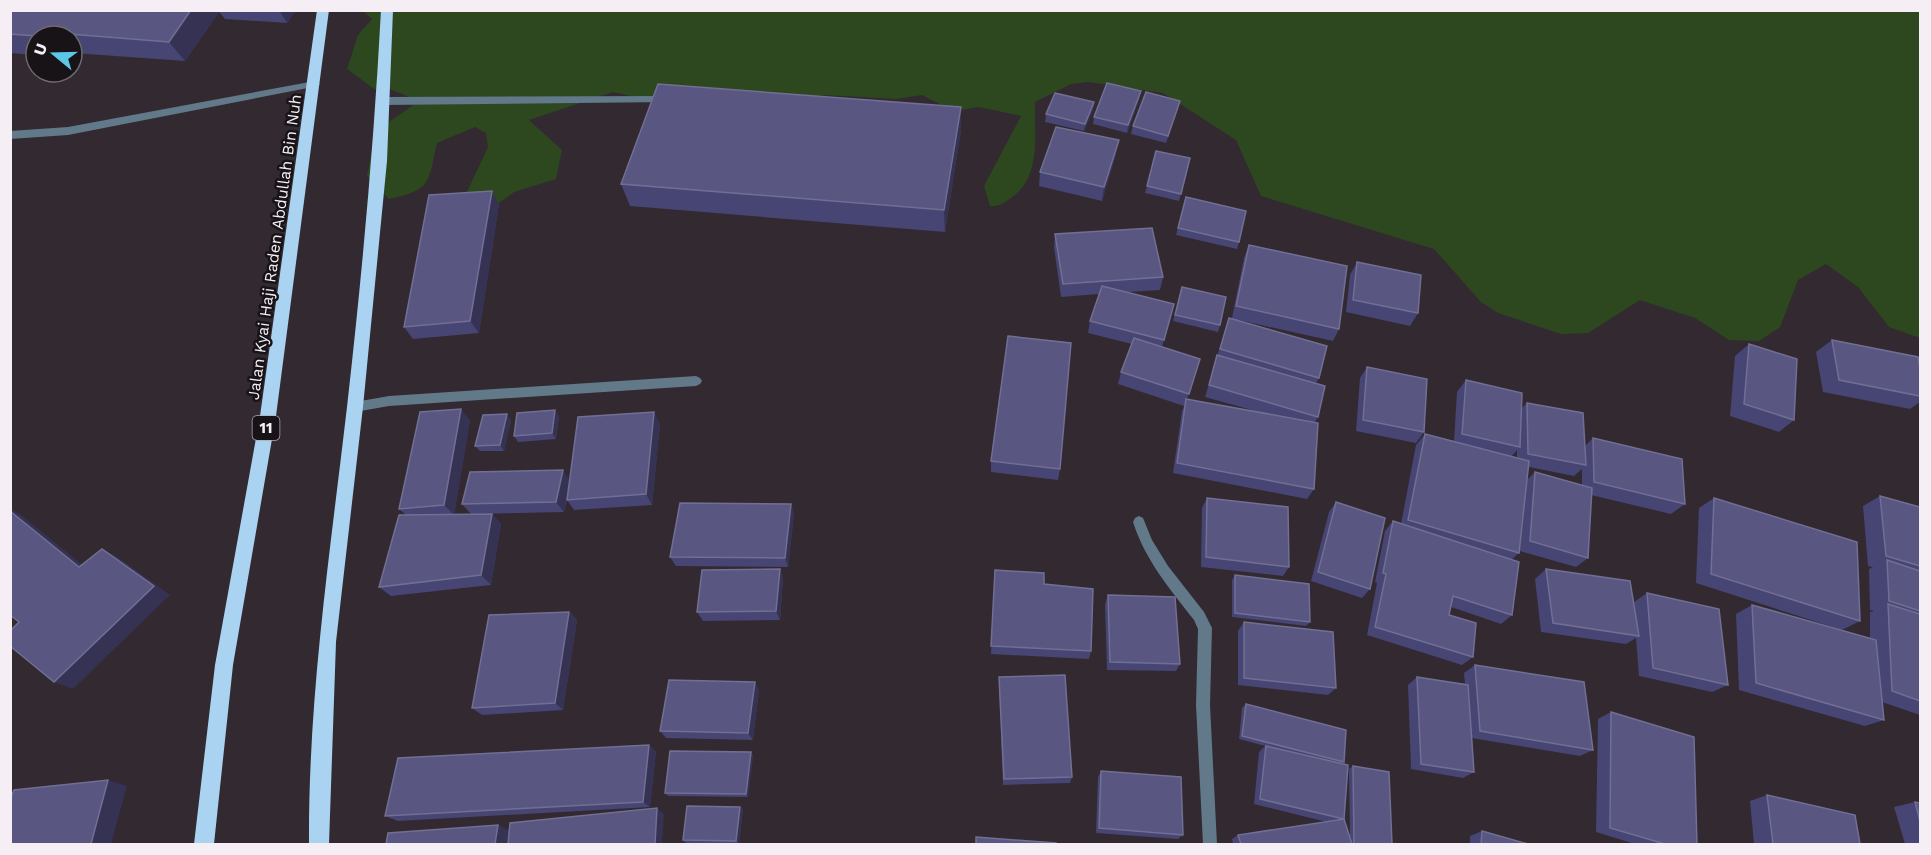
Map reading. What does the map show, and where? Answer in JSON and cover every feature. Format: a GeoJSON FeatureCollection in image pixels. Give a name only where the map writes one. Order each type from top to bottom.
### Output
{"type":"FeatureCollection","features":[{"type":"Feature","properties":{"kind":"highway","name":"Jalan Kyai Haji Raden Abdullah Bin Nuh"},"geometry":{"type":"LineString","coordinates":[[204,844],[224,664],[268,416],[315,84],[323,10]]}},
{"type":"Feature","properties":{"kind":"highway"},"geometry":{"type":"LineString","coordinates":[[320,844],[327,642],[355,407],[380,161],[387,10]]}},
{"type":"Feature","properties":{"kind":"street"},"geometry":{"type":"LineString","coordinates":[[10,135],[68,131],[315,84]]}},
{"type":"Feature","properties":{"kind":"street"},"geometry":{"type":"LineString","coordinates":[[383,101],[682,99]]}},
{"type":"Feature","properties":{"kind":"street"},"geometry":{"type":"LineString","coordinates":[[355,407],[401,400],[696,381]]}},
{"type":"Feature","properties":{"kind":"street"},"geometry":{"type":"LineString","coordinates":[[1139,522],[1158,563],[1199,616],[1205,628],[1203,705],[1210,844]]}},
{"type":"Feature","properties":{"kind":"green space"},"geometry":{"type":"Polygon","coordinates":[[[362,10],[1920,11],[1920,338],[1889,327],[1858,287],[1826,264],[1798,280],[1780,327],[1759,341],[1729,340],[1695,318],[1640,300],[1588,333],[1561,334],[1498,313],[1481,302],[1434,249],[1261,196],[1236,140],[1163,93],[1088,82],[1071,84],[1035,102],[1034,155],[1028,179],[1011,198],[996,206],[990,206],[984,186],[1021,116],[979,107],[954,111],[922,95],[896,99],[823,95],[782,104],[685,108],[613,92],[529,120],[562,150],[556,179],[514,192],[491,209],[465,196],[488,147],[486,133],[475,127],[437,143],[426,183],[413,192],[389,199],[367,176],[376,131],[419,101],[387,88],[374,89],[347,69],[358,35],[372,19],[362,10]]]}},
{"type":"Feature","properties":{"kind":"building"},"geometry":{"type":"Polygon","coordinates":[[[10,10],[191,10],[169,42],[84,35],[84,24],[24,24],[24,35],[10,34],[10,10]]]}},
{"type":"Feature","properties":{"kind":"building"},"geometry":{"type":"Polygon","coordinates":[[[1107,83],[1141,91],[1128,125],[1094,117],[1107,83]]]}},
{"type":"Feature","properties":{"kind":"building"},"geometry":{"type":"Polygon","coordinates":[[[658,84],[961,107],[944,210],[621,184],[658,84]]]}},
{"type":"Feature","properties":{"kind":"building"},"geometry":{"type":"Polygon","coordinates":[[[1146,92],[1180,101],[1168,136],[1133,126],[1146,92]]]}},
{"type":"Feature","properties":{"kind":"building"},"geometry":{"type":"Polygon","coordinates":[[[1055,93],[1094,102],[1085,124],[1046,114],[1055,93]]]}},
{"type":"Feature","properties":{"kind":"building"},"geometry":{"type":"Polygon","coordinates":[[[1056,127],[1119,140],[1104,187],[1040,172],[1056,127]]]}},
{"type":"Feature","properties":{"kind":"building"},"geometry":{"type":"Polygon","coordinates":[[[1156,151],[1190,158],[1181,194],[1147,186],[1156,151]]]}},
{"type":"Feature","properties":{"kind":"building"},"geometry":{"type":"Polygon","coordinates":[[[492,191],[470,321],[404,327],[429,195],[492,191]]]}},
{"type":"Feature","properties":{"kind":"building"},"geometry":{"type":"Polygon","coordinates":[[[1186,197],[1246,211],[1239,242],[1178,228],[1186,197]]]}},
{"type":"Feature","properties":{"kind":"building"},"geometry":{"type":"Polygon","coordinates":[[[1152,228],[1163,277],[1063,284],[1055,234],[1152,228]]]}},
{"type":"Feature","properties":{"kind":"building"},"geometry":{"type":"Polygon","coordinates":[[[1249,245],[1347,266],[1339,329],[1236,306],[1249,245]]]}},
{"type":"Feature","properties":{"kind":"building"},"geometry":{"type":"Polygon","coordinates":[[[1357,262],[1421,275],[1418,313],[1353,300],[1357,262]]]}},
{"type":"Feature","properties":{"kind":"building"},"geometry":{"type":"Polygon","coordinates":[[[1102,286],[1174,304],[1164,340],[1090,321],[1102,286]]]}},
{"type":"Feature","properties":{"kind":"building"},"geometry":{"type":"Polygon","coordinates":[[[1182,287],[1226,297],[1220,325],[1175,315],[1182,287]]]}},
{"type":"Feature","properties":{"kind":"building"},"geometry":{"type":"Polygon","coordinates":[[[1229,318],[1327,346],[1319,378],[1220,349],[1229,318]]]}},
{"type":"Feature","properties":{"kind":"building"},"geometry":{"type":"Polygon","coordinates":[[[1008,336],[1071,343],[1060,469],[991,461],[1008,336]]]}},
{"type":"Feature","properties":{"kind":"building"},"geometry":{"type":"Polygon","coordinates":[[[1134,338],[1200,359],[1189,394],[1121,372],[1134,338]]]}},
{"type":"Feature","properties":{"kind":"building"},"geometry":{"type":"Polygon","coordinates":[[[1832,340],[1918,357],[1920,396],[1839,380],[1832,340]]]}},
{"type":"Feature","properties":{"kind":"building"},"geometry":{"type":"Polygon","coordinates":[[[1749,344],[1797,359],[1794,420],[1744,404],[1749,344]]]}},
{"type":"Feature","properties":{"kind":"building"},"geometry":{"type":"Polygon","coordinates":[[[1217,355],[1325,386],[1318,417],[1209,385],[1217,355]]]}},
{"type":"Feature","properties":{"kind":"building"},"geometry":{"type":"Polygon","coordinates":[[[1367,367],[1427,379],[1424,432],[1363,420],[1367,367]]]}},
{"type":"Feature","properties":{"kind":"building"},"geometry":{"type":"Polygon","coordinates":[[[1466,380],[1522,393],[1520,447],[1462,434],[1466,380]]]}},
{"type":"Feature","properties":{"kind":"building"},"geometry":{"type":"Polygon","coordinates":[[[1186,399],[1318,423],[1314,489],[1177,463],[1186,399]]]}},
{"type":"Feature","properties":{"kind":"building"},"geometry":{"type":"Polygon","coordinates":[[[1527,403],[1583,413],[1586,465],[1528,454],[1527,403]]]}},
{"type":"Feature","properties":{"kind":"building"},"geometry":{"type":"Polygon","coordinates":[[[461,409],[444,505],[399,509],[420,412],[461,409]]]}},
{"type":"Feature","properties":{"kind":"building"},"geometry":{"type":"Polygon","coordinates":[[[555,410],[552,433],[514,436],[517,413],[555,410]]]}},
{"type":"Feature","properties":{"kind":"building"},"geometry":{"type":"Polygon","coordinates":[[[654,412],[646,494],[567,500],[578,417],[654,412]]]}},
{"type":"Feature","properties":{"kind":"building"},"geometry":{"type":"Polygon","coordinates":[[[507,414],[500,445],[475,446],[483,415],[507,414]]]}},
{"type":"Feature","properties":{"kind":"building"},"geometry":{"type":"Polygon","coordinates":[[[1425,434],[1529,461],[1519,553],[1408,520],[1425,434]]]}},
{"type":"Feature","properties":{"kind":"building"},"geometry":{"type":"Polygon","coordinates":[[[1593,438],[1682,459],[1685,504],[1594,482],[1593,438]]]}},
{"type":"Feature","properties":{"kind":"building"},"geometry":{"type":"Polygon","coordinates":[[[563,470],[556,502],[462,504],[470,472],[563,470]]]}},
{"type":"Feature","properties":{"kind":"building"},"geometry":{"type":"Polygon","coordinates":[[[1535,472],[1592,488],[1588,558],[1530,541],[1535,472]]]}},
{"type":"Feature","properties":{"kind":"building"},"geometry":{"type":"Polygon","coordinates":[[[1880,496],[1920,507],[1920,566],[1886,556],[1880,496]]]}},
{"type":"Feature","properties":{"kind":"building"},"geometry":{"type":"Polygon","coordinates":[[[1207,498],[1288,507],[1289,567],[1206,557],[1207,498]]]}},
{"type":"Feature","properties":{"kind":"building"},"geometry":{"type":"Polygon","coordinates":[[[1714,498],[1857,542],[1860,621],[1711,574],[1714,498]]]}},
{"type":"Feature","properties":{"kind":"building"},"geometry":{"type":"Polygon","coordinates":[[[1336,502],[1385,518],[1370,589],[1318,572],[1336,502]]]}},
{"type":"Feature","properties":{"kind":"building"},"geometry":{"type":"Polygon","coordinates":[[[680,503],[791,504],[785,558],[670,557],[680,503]]]}},
{"type":"Feature","properties":{"kind":"building"},"geometry":{"type":"Polygon","coordinates":[[[10,511],[79,567],[102,549],[154,586],[54,682],[10,646],[10,631],[19,622],[10,615],[10,511]]]}},
{"type":"Feature","properties":{"kind":"building"},"geometry":{"type":"Polygon","coordinates":[[[492,514],[481,575],[379,587],[399,515],[492,514]]]}},
{"type":"Feature","properties":{"kind":"building"},"geometry":{"type":"Polygon","coordinates":[[[1393,521],[1519,562],[1512,615],[1453,596],[1449,615],[1476,623],[1473,657],[1375,627],[1386,574],[1383,573],[1393,521]]]}},
{"type":"Feature","properties":{"kind":"building"},"geometry":{"type":"Polygon","coordinates":[[[1887,560],[1920,571],[1920,611],[1889,601],[1887,560]]]}},
{"type":"Feature","properties":{"kind":"building"},"geometry":{"type":"Polygon","coordinates":[[[780,569],[776,611],[697,612],[702,570],[780,569]]]}},
{"type":"Feature","properties":{"kind":"building"},"geometry":{"type":"Polygon","coordinates":[[[1546,569],[1630,581],[1639,636],[1553,623],[1546,569]]]}},
{"type":"Feature","properties":{"kind":"building"},"geometry":{"type":"Polygon","coordinates":[[[995,570],[1044,573],[1044,584],[1093,589],[1091,651],[991,646],[995,570]]]}},
{"type":"Feature","properties":{"kind":"building"},"geometry":{"type":"Polygon","coordinates":[[[1235,575],[1309,584],[1310,622],[1235,613],[1235,575]]]}},
{"type":"Feature","properties":{"kind":"building"},"geometry":{"type":"Polygon","coordinates":[[[1647,593],[1719,609],[1728,685],[1653,668],[1647,593]]]}},
{"type":"Feature","properties":{"kind":"building"},"geometry":{"type":"Polygon","coordinates":[[[1108,595],[1175,597],[1180,664],[1110,662],[1108,595]]]}},
{"type":"Feature","properties":{"kind":"building"},"geometry":{"type":"Polygon","coordinates":[[[1888,604],[1920,614],[1920,701],[1892,691],[1888,604]]]}},
{"type":"Feature","properties":{"kind":"building"},"geometry":{"type":"Polygon","coordinates":[[[1752,605],[1876,640],[1884,720],[1756,683],[1752,605]]]}},
{"type":"Feature","properties":{"kind":"building"},"geometry":{"type":"Polygon","coordinates":[[[569,612],[555,703],[472,708],[489,615],[569,612]]]}},
{"type":"Feature","properties":{"kind":"building"},"geometry":{"type":"Polygon","coordinates":[[[1244,622],[1333,632],[1336,688],[1244,678],[1244,622]]]}},
{"type":"Feature","properties":{"kind":"building"},"geometry":{"type":"Polygon","coordinates":[[[1475,665],[1584,682],[1593,750],[1480,731],[1475,665]]]}},
{"type":"Feature","properties":{"kind":"building"},"geometry":{"type":"Polygon","coordinates":[[[1065,675],[1072,777],[1004,779],[999,677],[1065,675]]]}},
{"type":"Feature","properties":{"kind":"building"},"geometry":{"type":"Polygon","coordinates":[[[1417,677],[1468,685],[1474,772],[1421,764],[1417,677]]]}},
{"type":"Feature","properties":{"kind":"building"},"geometry":{"type":"Polygon","coordinates":[[[669,680],[755,682],[748,733],[660,731],[669,680]]]}},
{"type":"Feature","properties":{"kind":"building"},"geometry":{"type":"Polygon","coordinates":[[[1246,704],[1346,730],[1344,762],[1242,736],[1246,704]]]}},
{"type":"Feature","properties":{"kind":"building"},"geometry":{"type":"Polygon","coordinates":[[[1611,712],[1694,737],[1697,844],[1665,844],[1610,828],[1611,712]]]}},
{"type":"Feature","properties":{"kind":"building"},"geometry":{"type":"Polygon","coordinates":[[[649,745],[643,802],[385,816],[398,758],[649,745]]]}},
{"type":"Feature","properties":{"kind":"building"},"geometry":{"type":"Polygon","coordinates":[[[1266,746],[1348,765],[1344,819],[1260,799],[1266,746]]]}},
{"type":"Feature","properties":{"kind":"building"},"geometry":{"type":"Polygon","coordinates":[[[670,751],[751,752],[746,794],[665,793],[670,751]]]}},
{"type":"Feature","properties":{"kind":"building"},"geometry":{"type":"Polygon","coordinates":[[[1353,766],[1389,772],[1392,844],[1354,844],[1353,766]]]}},
{"type":"Feature","properties":{"kind":"building"},"geometry":{"type":"Polygon","coordinates":[[[1101,771],[1181,777],[1183,835],[1099,828],[1101,771]]]}},
{"type":"Feature","properties":{"kind":"building"},"geometry":{"type":"Polygon","coordinates":[[[108,780],[91,844],[10,844],[10,800],[14,790],[108,780]]]}},
{"type":"Feature","properties":{"kind":"building"},"geometry":{"type":"Polygon","coordinates":[[[1767,795],[1855,815],[1860,844],[1773,844],[1767,795]]]}},
{"type":"Feature","properties":{"kind":"building"},"geometry":{"type":"Polygon","coordinates":[[[1915,802],[1920,803],[1920,821],[1915,802]]]}},
{"type":"Feature","properties":{"kind":"building"},"geometry":{"type":"Polygon","coordinates":[[[687,806],[740,807],[736,841],[683,840],[687,806]]]}},
{"type":"Feature","properties":{"kind":"building"},"geometry":{"type":"Polygon","coordinates":[[[657,808],[655,844],[508,844],[510,823],[657,808]]]}},
{"type":"Feature","properties":{"kind":"building"},"geometry":{"type":"Polygon","coordinates":[[[1344,819],[1352,844],[1241,844],[1238,835],[1344,819]]]}},
{"type":"Feature","properties":{"kind":"building"},"geometry":{"type":"Polygon","coordinates":[[[498,825],[495,844],[386,844],[388,833],[498,825]]]}},
{"type":"Feature","properties":{"kind":"building"},"geometry":{"type":"Polygon","coordinates":[[[1482,831],[1528,844],[1481,844],[1482,831]]]}},
{"type":"Feature","properties":{"kind":"building"},"geometry":{"type":"Polygon","coordinates":[[[976,837],[1056,843],[1056,844],[976,844],[976,837]]]}}]}
